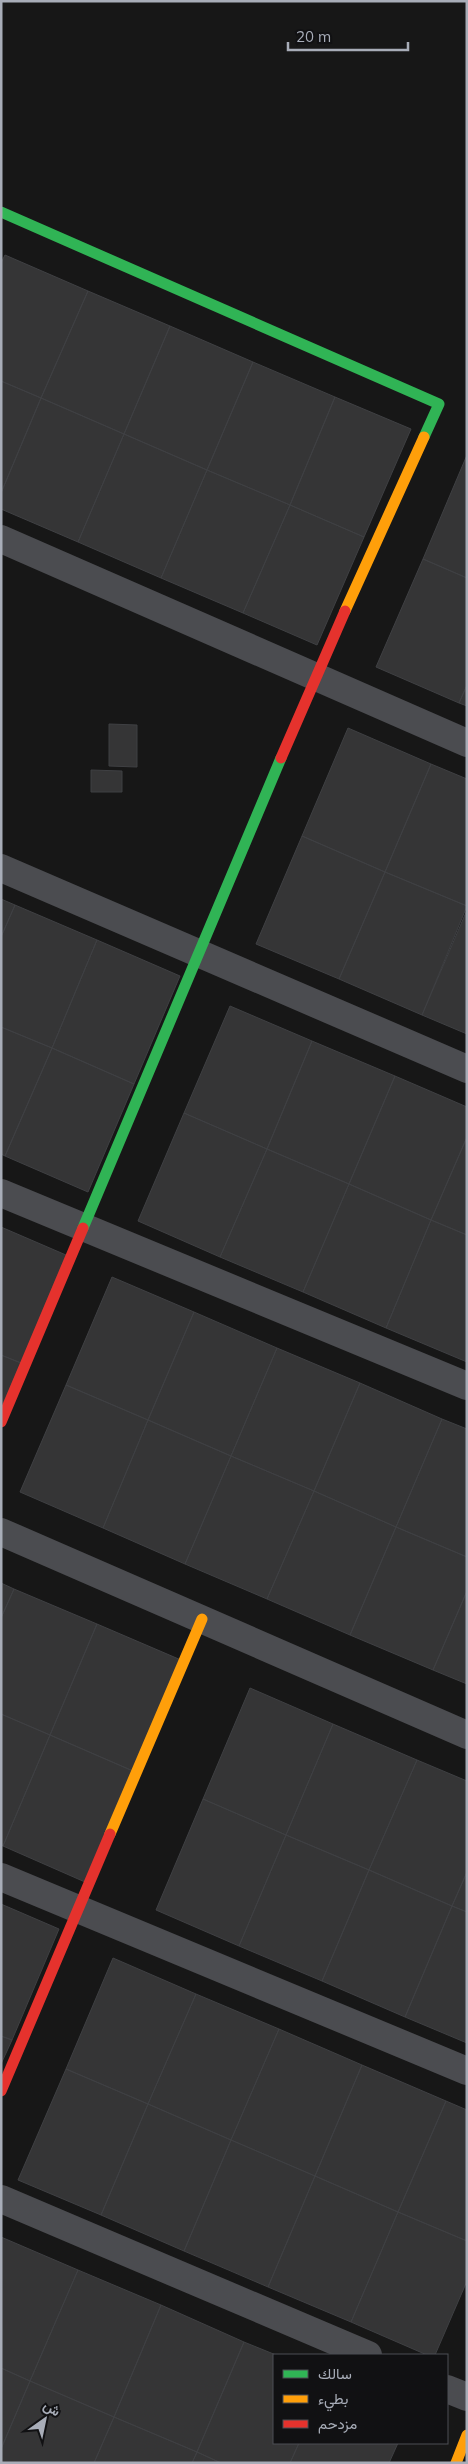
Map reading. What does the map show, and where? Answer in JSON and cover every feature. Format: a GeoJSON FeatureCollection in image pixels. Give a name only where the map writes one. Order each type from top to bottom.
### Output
{"type":"FeatureCollection","features":[{"type":"Feature","properties":{"kind":"street"},"geometry":{"type":"LineString","coordinates":[[1,212],[438,404],[315,678],[1,1422]]}},
{"type":"Feature","properties":{"kind":"street"},"geometry":{"type":"LineString","coordinates":[[1,539],[467,743]]}},
{"type":"Feature","properties":{"kind":"street"},"geometry":{"type":"LineString","coordinates":[[1,868],[467,1069]]}},
{"type":"Feature","properties":{"kind":"street"},"geometry":{"type":"LineString","coordinates":[[1,1193],[84,1229],[467,1386]]}},
{"type":"Feature","properties":{"kind":"street"},"geometry":{"type":"LineString","coordinates":[[1,1532],[467,1735]]}},
{"type":"Feature","properties":{"kind":"street"},"geometry":{"type":"LineString","coordinates":[[1,2091],[202,1619]]}},
{"type":"Feature","properties":{"kind":"street"},"geometry":{"type":"LineString","coordinates":[[1,1877],[467,2071]]}},
{"type":"Feature","properties":{"kind":"street"},"geometry":{"type":"LineString","coordinates":[[1,2199],[366,2354]]}},
{"type":"Feature","properties":{"kind":"street"},"geometry":{"type":"LineString","coordinates":[[448,2389],[467,2398]]}},
{"type":"Feature","properties":{"kind":"street"},"geometry":{"type":"LineString","coordinates":[[456,2463],[467,2435]]}},
{"type":"Feature","properties":{"kind":"building"},"geometry":{"type":"Polygon","coordinates":[[[5,255],[88,291],[41,398],[1,381],[1,263],[5,255]]]}},
{"type":"Feature","properties":{"kind":"building"},"geometry":{"type":"Polygon","coordinates":[[[88,291],[170,326],[124,434],[41,398],[88,291]]]}},
{"type":"Feature","properties":{"kind":"building"},"geometry":{"type":"Polygon","coordinates":[[[170,326],[253,362],[207,470],[124,434],[170,326]]]}},
{"type":"Feature","properties":{"kind":"building"},"geometry":{"type":"Polygon","coordinates":[[[253,362],[335,397],[290,505],[207,470],[253,362]]]}},
{"type":"Feature","properties":{"kind":"building"},"geometry":{"type":"Polygon","coordinates":[[[1,381],[41,398],[1,493],[1,381]]]}},
{"type":"Feature","properties":{"kind":"building"},"geometry":{"type":"Polygon","coordinates":[[[335,397],[411,429],[364,537],[290,505],[335,397]]]}},
{"type":"Feature","properties":{"kind":"building"},"geometry":{"type":"Polygon","coordinates":[[[41,398],[124,434],[78,542],[1,509],[1,493],[41,398]]]}},
{"type":"Feature","properties":{"kind":"building"},"geometry":{"type":"Polygon","coordinates":[[[124,434],[207,470],[161,578],[78,542],[124,434]]]}},
{"type":"Feature","properties":{"kind":"building"},"geometry":{"type":"Polygon","coordinates":[[[467,455],[467,578],[423,559],[467,455]]]}},
{"type":"Feature","properties":{"kind":"building"},"geometry":{"type":"Polygon","coordinates":[[[207,470],[290,505],[243,613],[161,578],[207,470]]]}},
{"type":"Feature","properties":{"kind":"building"},"geometry":{"type":"Polygon","coordinates":[[[290,505],[364,537],[317,645],[243,613],[290,505]]]}},
{"type":"Feature","properties":{"kind":"building"},"geometry":{"type":"Polygon","coordinates":[[[423,559],[467,578],[467,685],[459,703],[376,667],[423,559]]]}},
{"type":"Feature","properties":{"kind":"building"},"geometry":{"type":"Polygon","coordinates":[[[467,685],[467,706],[459,703],[467,685]]]}},
{"type":"Feature","properties":{"kind":"building"},"geometry":{"type":"Polygon","coordinates":[[[109,724],[137,725],[137,767],[109,766],[109,724]]]}},
{"type":"Feature","properties":{"kind":"building"},"geometry":{"type":"Polygon","coordinates":[[[348,728],[431,764],[385,872],[302,836],[348,728]]]}},
{"type":"Feature","properties":{"kind":"building"},"geometry":{"type":"Polygon","coordinates":[[[431,764],[467,779],[467,906],[385,872],[431,764]]]}},
{"type":"Feature","properties":{"kind":"building"},"geometry":{"type":"Polygon","coordinates":[[[91,770],[122,771],[122,792],[91,792],[91,770]]]}},
{"type":"Feature","properties":{"kind":"building"},"geometry":{"type":"Polygon","coordinates":[[[302,836],[385,872],[339,979],[256,944],[302,836]]]}},
{"type":"Feature","properties":{"kind":"building"},"geometry":{"type":"Polygon","coordinates":[[[385,872],[467,906],[422,1015],[339,979],[385,872]]]}},
{"type":"Feature","properties":{"kind":"building"},"geometry":{"type":"Polygon","coordinates":[[[1,899],[15,905],[1,937],[1,899]]]}},
{"type":"Feature","properties":{"kind":"building"},"geometry":{"type":"Polygon","coordinates":[[[15,905],[97,940],[52,1048],[1,1027],[1,937],[15,905]]]}},
{"type":"Feature","properties":{"kind":"building"},"geometry":{"type":"Polygon","coordinates":[[[467,910],[467,1034],[422,1015],[467,910]]]}},
{"type":"Feature","properties":{"kind":"building"},"geometry":{"type":"Polygon","coordinates":[[[97,940],[180,976],[134,1084],[52,1048],[97,940]]]}},
{"type":"Feature","properties":{"kind":"building"},"geometry":{"type":"Polygon","coordinates":[[[230,1006],[312,1041],[267,1149],[184,1113],[230,1006]]]}},
{"type":"Feature","properties":{"kind":"building"},"geometry":{"type":"Polygon","coordinates":[[[1,1027],[52,1048],[5,1156],[1,1154],[1,1027]]]}},
{"type":"Feature","properties":{"kind":"building"},"geometry":{"type":"Polygon","coordinates":[[[312,1041],[395,1076],[349,1184],[267,1149],[312,1041]]]}},
{"type":"Feature","properties":{"kind":"building"},"geometry":{"type":"Polygon","coordinates":[[[52,1048],[134,1084],[88,1192],[5,1156],[52,1048]]]}},
{"type":"Feature","properties":{"kind":"building"},"geometry":{"type":"Polygon","coordinates":[[[395,1076],[467,1107],[467,1137],[431,1220],[349,1184],[395,1076]]]}},
{"type":"Feature","properties":{"kind":"building"},"geometry":{"type":"Polygon","coordinates":[[[184,1113],[267,1149],[220,1257],[138,1221],[184,1113]]]}},
{"type":"Feature","properties":{"kind":"building"},"geometry":{"type":"Polygon","coordinates":[[[467,1137],[467,1235],[431,1220],[467,1137]]]}},
{"type":"Feature","properties":{"kind":"building"},"geometry":{"type":"Polygon","coordinates":[[[267,1149],[349,1184],[303,1292],[220,1257],[267,1149]]]}},
{"type":"Feature","properties":{"kind":"building"},"geometry":{"type":"Polygon","coordinates":[[[349,1184],[431,1220],[386,1328],[303,1292],[349,1184]]]}},
{"type":"Feature","properties":{"kind":"building"},"geometry":{"type":"Polygon","coordinates":[[[431,1220],[467,1235],[467,1362],[386,1328],[431,1220]]]}},
{"type":"Feature","properties":{"kind":"building"},"geometry":{"type":"Polygon","coordinates":[[[1,1227],[66,1255],[21,1363],[1,1355],[1,1227]]]}},
{"type":"Feature","properties":{"kind":"building"},"geometry":{"type":"Polygon","coordinates":[[[112,1277],[194,1312],[148,1420],[66,1385],[112,1277]]]}},
{"type":"Feature","properties":{"kind":"building"},"geometry":{"type":"Polygon","coordinates":[[[194,1312],[277,1348],[231,1456],[148,1420],[194,1312]]]}},
{"type":"Feature","properties":{"kind":"building"},"geometry":{"type":"Polygon","coordinates":[[[277,1348],[360,1383],[314,1491],[231,1456],[277,1348]]]}},
{"type":"Feature","properties":{"kind":"building"},"geometry":{"type":"Polygon","coordinates":[[[1,1355],[21,1363],[1,1408],[1,1355]]]}},
{"type":"Feature","properties":{"kind":"building"},"geometry":{"type":"Polygon","coordinates":[[[360,1383],[442,1419],[396,1527],[314,1491],[360,1383]]]}},
{"type":"Feature","properties":{"kind":"building"},"geometry":{"type":"Polygon","coordinates":[[[66,1385],[148,1420],[103,1528],[20,1492],[66,1385]]]}},
{"type":"Feature","properties":{"kind":"building"},"geometry":{"type":"Polygon","coordinates":[[[442,1419],[467,1429],[467,1557],[396,1527],[442,1419]]]}},
{"type":"Feature","properties":{"kind":"building"},"geometry":{"type":"Polygon","coordinates":[[[148,1420],[231,1456],[185,1564],[103,1528],[148,1420]]]}},
{"type":"Feature","properties":{"kind":"building"},"geometry":{"type":"Polygon","coordinates":[[[231,1456],[314,1491],[267,1599],[185,1564],[231,1456]]]}},
{"type":"Feature","properties":{"kind":"building"},"geometry":{"type":"Polygon","coordinates":[[[314,1491],[396,1527],[350,1635],[267,1599],[314,1491]]]}},
{"type":"Feature","properties":{"kind":"building"},"geometry":{"type":"Polygon","coordinates":[[[396,1527],[467,1557],[467,1591],[433,1670],[350,1635],[396,1527]]]}},
{"type":"Feature","properties":{"kind":"building"},"geometry":{"type":"Polygon","coordinates":[[[1,1583],[14,1589],[1,1618],[1,1583]]]}},
{"type":"Feature","properties":{"kind":"building"},"geometry":{"type":"Polygon","coordinates":[[[14,1589],[97,1624],[50,1735],[1,1714],[1,1618],[14,1589]]]}},
{"type":"Feature","properties":{"kind":"building"},"geometry":{"type":"Polygon","coordinates":[[[467,1591],[467,1684],[433,1670],[467,1591]]]}},
{"type":"Feature","properties":{"kind":"building"},"geometry":{"type":"Polygon","coordinates":[[[97,1624],[181,1660],[133,1771],[50,1735],[97,1624]]]}},
{"type":"Feature","properties":{"kind":"building"},"geometry":{"type":"Polygon","coordinates":[[[250,1688],[333,1724],[286,1835],[203,1799],[250,1688]]]}},
{"type":"Feature","properties":{"kind":"building"},"geometry":{"type":"Polygon","coordinates":[[[1,1714],[50,1735],[3,1846],[1,1845],[1,1714]]]}},
{"type":"Feature","properties":{"kind":"building"},"geometry":{"type":"Polygon","coordinates":[[[333,1724],[417,1760],[369,1870],[286,1835],[333,1724]]]}},
{"type":"Feature","properties":{"kind":"building"},"geometry":{"type":"Polygon","coordinates":[[[50,1735],[133,1771],[85,1882],[3,1846],[50,1735]]]}},
{"type":"Feature","properties":{"kind":"building"},"geometry":{"type":"Polygon","coordinates":[[[417,1760],[467,1781],[467,1872],[452,1906],[369,1870],[417,1760]]]}},
{"type":"Feature","properties":{"kind":"building"},"geometry":{"type":"Polygon","coordinates":[[[203,1799],[286,1835],[239,1946],[156,1910],[203,1799]]]}},
{"type":"Feature","properties":{"kind":"building"},"geometry":{"type":"Polygon","coordinates":[[[286,1835],[369,1870],[322,1981],[239,1946],[286,1835]]]}},
{"type":"Feature","properties":{"kind":"building"},"geometry":{"type":"Polygon","coordinates":[[[369,1870],[452,1906],[405,2017],[322,1981],[369,1870]]]}},
{"type":"Feature","properties":{"kind":"building"},"geometry":{"type":"Polygon","coordinates":[[[467,1872],[467,1912],[452,1906],[467,1872]]]}},
{"type":"Feature","properties":{"kind":"building"},"geometry":{"type":"Polygon","coordinates":[[[1,1904],[59,1929],[12,2040],[1,2036],[1,1904]]]}},
{"type":"Feature","properties":{"kind":"building"},"geometry":{"type":"Polygon","coordinates":[[[452,1906],[467,1912],[467,2043],[405,2017],[452,1906]]]}},
{"type":"Feature","properties":{"kind":"building"},"geometry":{"type":"Polygon","coordinates":[[[113,1958],[196,1994],[148,2104],[66,2069],[113,1958]]]}},
{"type":"Feature","properties":{"kind":"building"},"geometry":{"type":"Polygon","coordinates":[[[196,1994],[279,2029],[231,2140],[148,2104],[196,1994]]]}},
{"type":"Feature","properties":{"kind":"building"},"geometry":{"type":"Polygon","coordinates":[[[279,2029],[362,2065],[315,2176],[231,2140],[279,2029]]]}},
{"type":"Feature","properties":{"kind":"building"},"geometry":{"type":"Polygon","coordinates":[[[1,2036],[12,2040],[1,2064],[1,2036]]]}},
{"type":"Feature","properties":{"kind":"building"},"geometry":{"type":"Polygon","coordinates":[[[362,2065],[446,2101],[398,2212],[315,2176],[362,2065]]]}},
{"type":"Feature","properties":{"kind":"building"},"geometry":{"type":"Polygon","coordinates":[[[66,2069],[148,2104],[101,2215],[18,2180],[66,2069]]]}},
{"type":"Feature","properties":{"kind":"building"},"geometry":{"type":"Polygon","coordinates":[[[446,2101],[467,2110],[467,2241],[398,2212],[446,2101]]]}},
{"type":"Feature","properties":{"kind":"building"},"geometry":{"type":"Polygon","coordinates":[[[148,2104],[231,2140],[184,2251],[101,2215],[148,2104]]]}},
{"type":"Feature","properties":{"kind":"building"},"geometry":{"type":"Polygon","coordinates":[[[231,2140],[315,2176],[268,2287],[184,2251],[231,2140]]]}},
{"type":"Feature","properties":{"kind":"building"},"geometry":{"type":"Polygon","coordinates":[[[315,2176],[398,2212],[351,2322],[268,2287],[315,2176]]]}},
{"type":"Feature","properties":{"kind":"building"},"geometry":{"type":"Polygon","coordinates":[[[398,2212],[467,2241],[467,2281],[435,2354],[425,2354],[351,2322],[398,2212]]]}},
{"type":"Feature","properties":{"kind":"building"},"geometry":{"type":"Polygon","coordinates":[[[1,2237],[78,2270],[30,2381],[1,2368],[1,2237]]]}},
{"type":"Feature","properties":{"kind":"building"},"geometry":{"type":"Polygon","coordinates":[[[78,2270],[161,2305],[114,2417],[30,2381],[78,2270]]]}},
{"type":"Feature","properties":{"kind":"building"},"geometry":{"type":"Polygon","coordinates":[[[161,2305],[244,2342],[197,2452],[114,2417],[161,2305]]]}},
{"type":"Feature","properties":{"kind":"building"},"geometry":{"type":"Polygon","coordinates":[[[244,2342],[274,2354],[273,2444],[299,2444],[290,2463],[221,2463],[197,2452],[244,2342]]]}},
{"type":"Feature","properties":{"kind":"building"},"geometry":{"type":"Polygon","coordinates":[[[1,2368],[30,2381],[1,2449],[1,2368]]]}},
{"type":"Feature","properties":{"kind":"building"},"geometry":{"type":"Polygon","coordinates":[[[30,2381],[114,2417],[94,2463],[1,2463],[1,2449],[30,2381]]]}},
{"type":"Feature","properties":{"kind":"building"},"geometry":{"type":"Polygon","coordinates":[[[114,2417],[197,2452],[192,2463],[94,2463],[114,2417]]]}},
{"type":"Feature","properties":{"kind":"building"},"geometry":{"type":"Polygon","coordinates":[[[299,2444],[398,2444],[389,2463],[290,2463],[299,2444]]]}},
{"type":"Feature","properties":{"kind":"building"},"geometry":{"type":"Polygon","coordinates":[[[197,2452],[221,2463],[192,2463],[197,2452]]]}},
{"type":"Feature","properties":{"kind":"traffic: fast"},"geometry":{"type":"LineString","coordinates":[[1,212],[439,404],[424,437]]}},
{"type":"Feature","properties":{"kind":"traffic: fast"},"geometry":{"type":"LineString","coordinates":[[83,1228],[281,758]]}},
{"type":"Feature","properties":{"kind":"traffic: slow"},"geometry":{"type":"LineString","coordinates":[[345,611],[424,437]]}},
{"type":"Feature","properties":{"kind":"traffic: slow"},"geometry":{"type":"LineString","coordinates":[[110,1834],[202,1619]]}},
{"type":"Feature","properties":{"kind":"traffic: slow"},"geometry":{"type":"LineString","coordinates":[[456,2463],[467,2435]]}},
{"type":"Feature","properties":{"kind":"traffic: jam"},"geometry":{"type":"LineString","coordinates":[[281,758],[345,611]]}},
{"type":"Feature","properties":{"kind":"traffic: jam"},"geometry":{"type":"LineString","coordinates":[[1,1422],[83,1228]]}},
{"type":"Feature","properties":{"kind":"traffic: jam"},"geometry":{"type":"LineString","coordinates":[[1,2091],[110,1834]]}}]}
